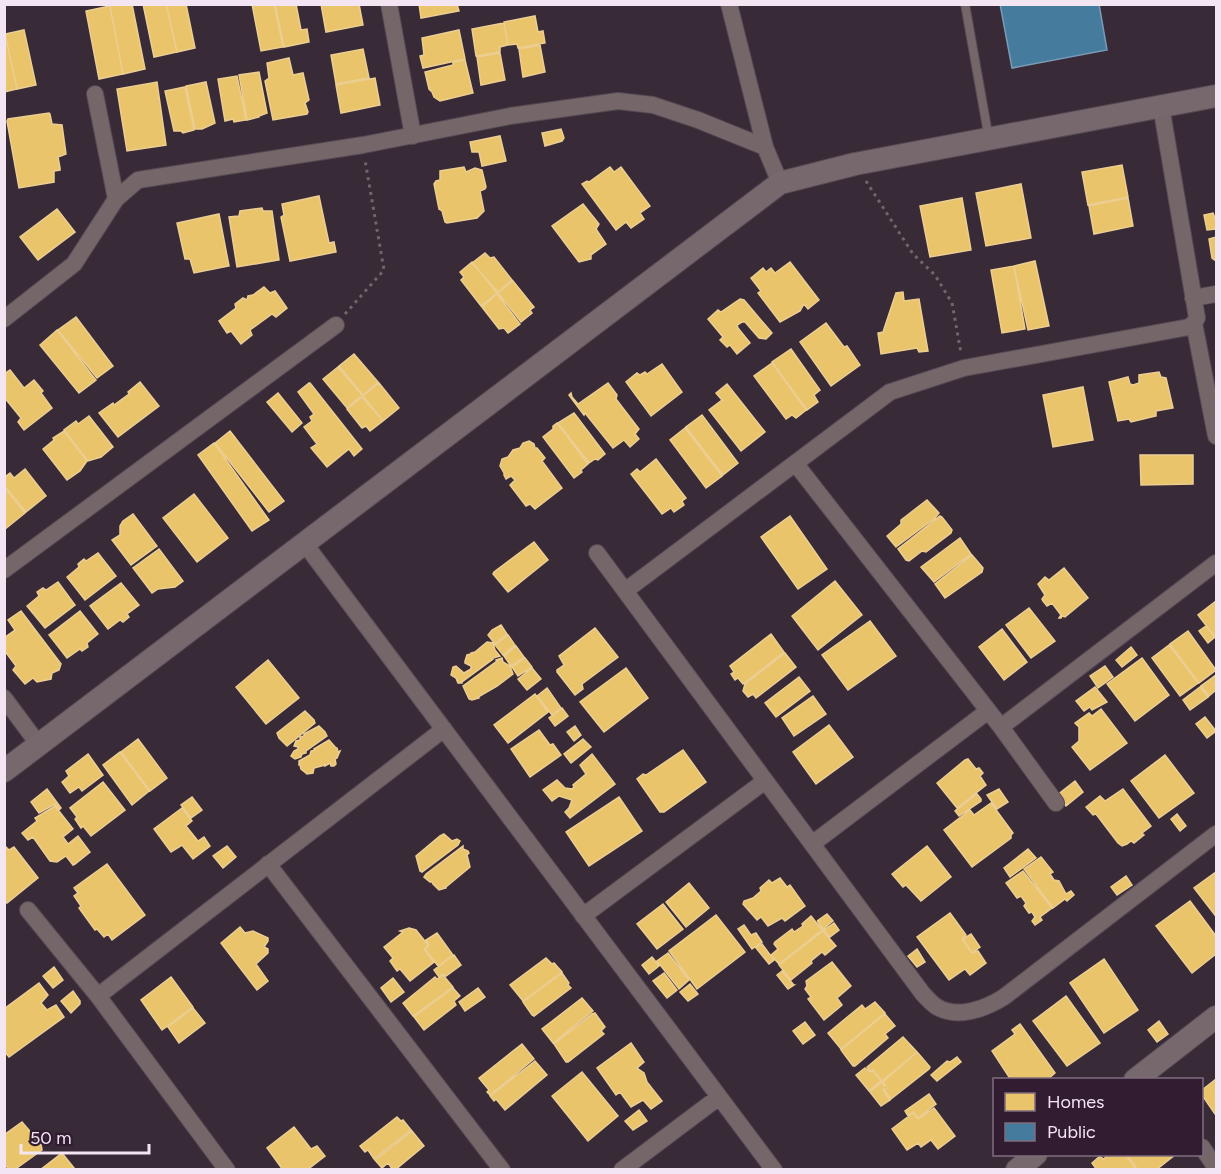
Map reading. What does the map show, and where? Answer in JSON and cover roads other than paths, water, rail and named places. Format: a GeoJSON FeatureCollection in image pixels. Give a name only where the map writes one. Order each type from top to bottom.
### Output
{"type":"FeatureCollection","features":[{"type":"Feature","properties":{"kind":"street"},"geometry":{"type":"LineString","coordinates":[[389,4],[413,136]]}},
{"type":"Feature","properties":{"kind":"street"},"geometry":{"type":"LineString","coordinates":[[729,4],[765,147],[780,183]]}},
{"type":"Feature","properties":{"kind":"street"},"geometry":{"type":"LineString","coordinates":[[95,94],[116,199]]}},
{"type":"Feature","properties":{"kind":"street"},"geometry":{"type":"LineString","coordinates":[[4,771],[780,183],[855,164],[1216,96]]}},
{"type":"Feature","properties":{"kind":"street"},"geometry":{"type":"LineString","coordinates":[[4,318],[74,264],[116,199],[138,180],[363,146],[510,116],[618,101],[653,105],[765,147]]}},
{"type":"Feature","properties":{"kind":"street"},"geometry":{"type":"LineString","coordinates":[[625,591],[890,392],[964,368],[1189,327],[1194,323],[1197,318],[1161,106]]}},
{"type":"Feature","properties":{"kind":"street"},"geometry":{"type":"LineString","coordinates":[[1193,298],[1216,294]]}},
{"type":"Feature","properties":{"kind":"street"},"geometry":{"type":"LineString","coordinates":[[1194,323],[1216,436]]}},
{"type":"Feature","properties":{"kind":"street"},"geometry":{"type":"LineString","coordinates":[[4,570],[336,325]]}},
{"type":"Feature","properties":{"kind":"street"},"geometry":{"type":"LineString","coordinates":[[795,463],[988,711],[1056,803]]}},
{"type":"Feature","properties":{"kind":"street"},"geometry":{"type":"LineString","coordinates":[[305,544],[774,1170]]}},
{"type":"Feature","properties":{"kind":"street"},"geometry":{"type":"LineString","coordinates":[[597,553],[922,994],[936,1006],[950,1012],[973,1011],[989,1006],[1004,997],[1216,834]]}},
{"type":"Feature","properties":{"kind":"street"},"geometry":{"type":"LineString","coordinates":[[1000,727],[1216,563]]}},
{"type":"Feature","properties":{"kind":"street"},"geometry":{"type":"LineString","coordinates":[[4,698],[39,745]]}},
{"type":"Feature","properties":{"kind":"street"},"geometry":{"type":"LineString","coordinates":[[812,844],[988,711]]}},
{"type":"Feature","properties":{"kind":"street"},"geometry":{"type":"LineString","coordinates":[[98,996],[444,729]]}},
{"type":"Feature","properties":{"kind":"street"},"geometry":{"type":"LineString","coordinates":[[583,916],[765,781]]}},
{"type":"Feature","properties":{"kind":"street"},"geometry":{"type":"LineString","coordinates":[[268,864],[502,1170]]}},
{"type":"Feature","properties":{"kind":"street"},"geometry":{"type":"LineString","coordinates":[[28,910],[98,996],[227,1170]]}},
{"type":"Feature","properties":{"kind":"street"},"geometry":{"type":"LineString","coordinates":[[1144,1077],[1216,1017]]}},
{"type":"Feature","properties":{"kind":"street"},"geometry":{"type":"LineString","coordinates":[[622,1170],[719,1097]]}},
{"type":"Feature","properties":{"kind":"street"},"geometry":{"type":"LineString","coordinates":[[1203,1149],[1216,1168]]}},
{"type":"Feature","properties":{"kind":"street"},"geometry":{"type":"LineString","coordinates":[[1017,1170],[1035,1156]]}},
{"type":"Feature","properties":{"kind":"lane"},"geometry":{"type":"LineString","coordinates":[[965,4],[989,139]]}}]}
